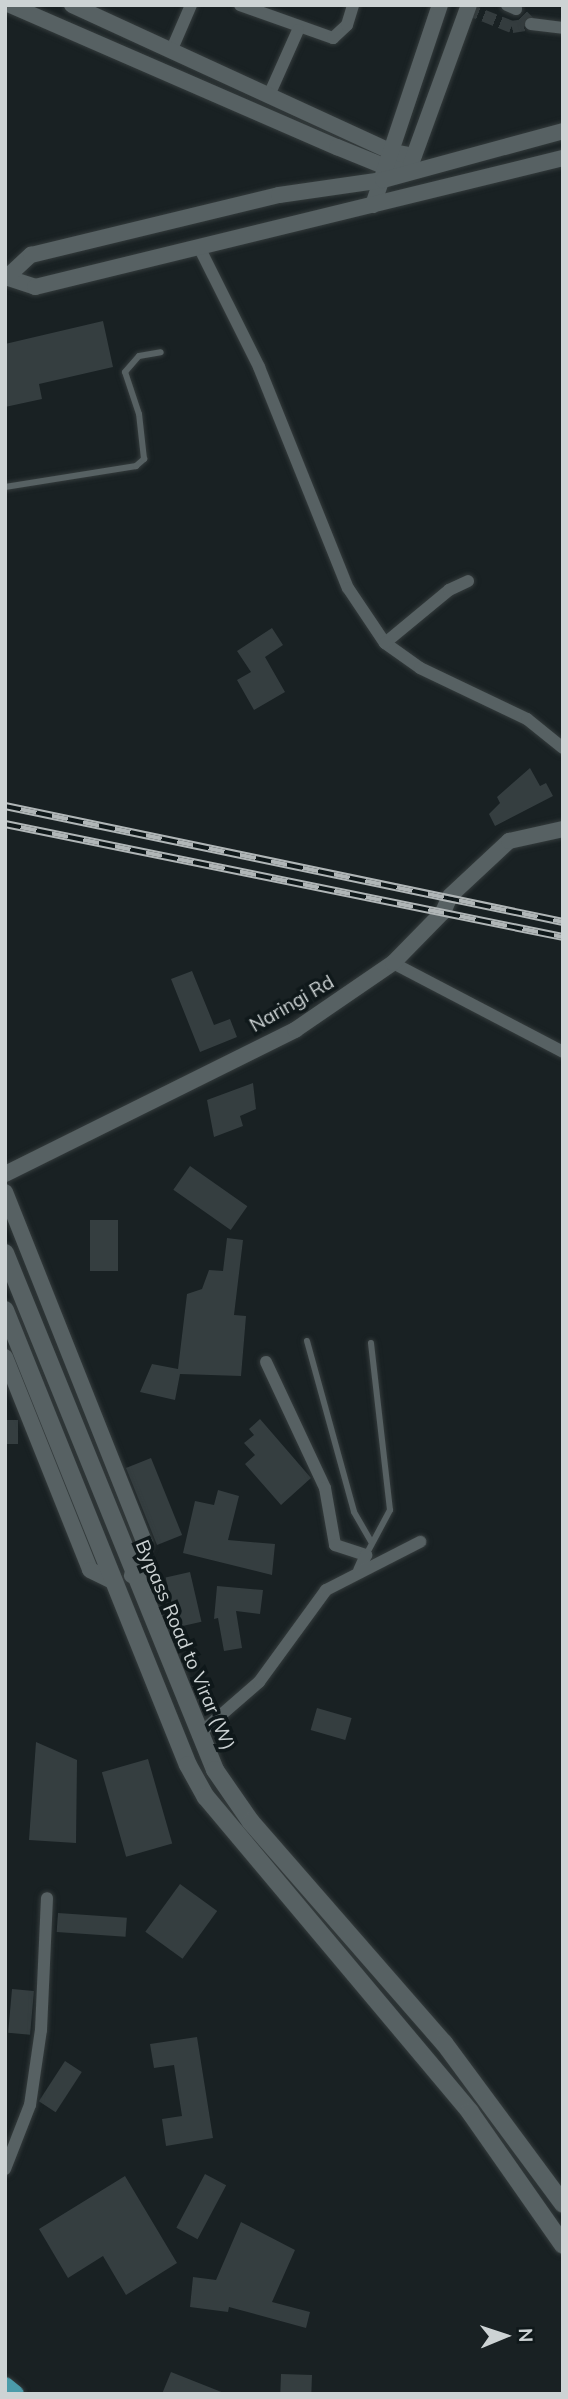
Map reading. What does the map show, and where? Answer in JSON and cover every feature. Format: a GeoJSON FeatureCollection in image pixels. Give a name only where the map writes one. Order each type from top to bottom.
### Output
{"type":"FeatureCollection","features":[{"type":"Feature","properties":{"kind":"main road","name":"Bypass Road to Virar (W)"},"geometry":{"type":"LineString","coordinates":[[5,1253],[132,1575],[215,1770],[251,1822],[444,2043],[563,2204]]}},
{"type":"Feature","properties":{"kind":"main road"},"geometry":{"type":"LineString","coordinates":[[5,1310],[206,1797],[470,2112],[563,2245]]}},
{"type":"Feature","properties":{"kind":"main road"},"geometry":{"type":"LineString","coordinates":[[5,2386],[15,2394]]}},
{"type":"Feature","properties":{"kind":"street"},"geometry":{"type":"LineString","coordinates":[[50,23],[55,5]]}},
{"type":"Feature","properties":{"kind":"street"},"geometry":{"type":"LineString","coordinates":[[72,5],[270,93],[387,166]]}},
{"type":"Feature","properties":{"kind":"street"},"geometry":{"type":"LineString","coordinates":[[172,49],[191,5]]}},
{"type":"Feature","properties":{"kind":"street"},"geometry":{"type":"LineString","coordinates":[[240,5],[298,30],[333,38],[347,25],[353,5]]}},
{"type":"Feature","properties":{"kind":"street"},"geometry":{"type":"LineString","coordinates":[[373,205],[440,5]]}},
{"type":"Feature","properties":{"kind":"street"},"geometry":{"type":"LineString","coordinates":[[401,199],[469,5]]}},
{"type":"Feature","properties":{"kind":"street"},"geometry":{"type":"LineString","coordinates":[[15,6],[387,166],[411,166]]}},
{"type":"Feature","properties":{"kind":"street"},"geometry":{"type":"LineString","coordinates":[[531,24],[563,28]]}},
{"type":"Feature","properties":{"kind":"street"},"geometry":{"type":"LineString","coordinates":[[270,93],[298,30]]}},
{"type":"Feature","properties":{"kind":"street"},"geometry":{"type":"LineString","coordinates":[[563,131],[411,166],[387,166],[31,255],[6,277],[35,287],[200,249],[563,158]]}},
{"type":"Feature","properties":{"kind":"street"},"geometry":{"type":"LineString","coordinates":[[200,249],[259,367],[348,589],[385,643],[420,668],[527,719],[563,748]]}},
{"type":"Feature","properties":{"kind":"street"},"geometry":{"type":"LineString","coordinates":[[385,643],[449,590],[468,581]]}},
{"type":"Feature","properties":{"kind":"street","name":"Naringi Rd"},"geometry":{"type":"LineString","coordinates":[[5,1174],[295,1030],[393,963],[443,912],[450,896],[509,841],[563,829]]}},
{"type":"Feature","properties":{"kind":"street"},"geometry":{"type":"LineString","coordinates":[[393,963],[563,1052]]}},
{"type":"Feature","properties":{"kind":"street"},"geometry":{"type":"LineString","coordinates":[[5,1192],[145,1543],[132,1575]]}},
{"type":"Feature","properties":{"kind":"street"},"geometry":{"type":"LineString","coordinates":[[5,1357],[90,1570],[115,1582]]}},
{"type":"Feature","properties":{"kind":"street"},"geometry":{"type":"LineString","coordinates":[[265,1362],[325,1488],[335,1545],[366,1555],[359,1571]]}},
{"type":"Feature","properties":{"kind":"street"},"geometry":{"type":"LineString","coordinates":[[198,1735],[259,1682],[326,1590],[420,1542]]}},
{"type":"Feature","properties":{"kind":"street"},"geometry":{"type":"LineString","coordinates":[[5,2169],[32,2092],[41,2030],[47,1898]]}},
{"type":"Feature","properties":{"kind":"lane"},"geometry":{"type":"LineString","coordinates":[[5,487],[136,466],[144,459],[139,414],[125,372],[139,356],[161,352]]}},
{"type":"Feature","properties":{"kind":"lane"},"geometry":{"type":"LineString","coordinates":[[307,1341],[354,1512],[371,1541]]}},
{"type":"Feature","properties":{"kind":"lane"},"geometry":{"type":"LineString","coordinates":[[366,1555],[371,1541],[390,1510],[371,1343]]}},
{"type":"Feature","properties":{"kind":"building"},"geometry":{"type":"Polygon","coordinates":[[[103,321],[113,367],[39,384],[42,399],[5,407],[5,344],[103,321]]]}},
{"type":"Feature","properties":{"kind":"building"},"geometry":{"type":"Polygon","coordinates":[[[272,628],[283,645],[265,657],[285,692],[254,710],[237,680],[251,672],[237,651],[272,628]]]}},
{"type":"Feature","properties":{"kind":"building"},"geometry":{"type":"Polygon","coordinates":[[[530,768],[540,786],[546,783],[553,796],[495,826],[489,814],[500,803],[497,797],[530,768]]]}},
{"type":"Feature","properties":{"kind":"building"},"geometry":{"type":"Polygon","coordinates":[[[192,971],[214,1025],[230,1019],[237,1037],[200,1052],[171,979],[192,971]]]}},
{"type":"Feature","properties":{"kind":"building"},"geometry":{"type":"Polygon","coordinates":[[[253,1083],[256,1109],[240,1116],[243,1126],[214,1137],[207,1100],[253,1083]]]}},
{"type":"Feature","properties":{"kind":"building"},"geometry":{"type":"Polygon","coordinates":[[[190,1166],[247,1206],[231,1230],[173,1190],[190,1166]]]}},
{"type":"Feature","properties":{"kind":"building"},"geometry":{"type":"Polygon","coordinates":[[[90,1220],[118,1220],[118,1271],[90,1271],[90,1220]]]}},
{"type":"Feature","properties":{"kind":"building"},"geometry":{"type":"Polygon","coordinates":[[[227,1238],[243,1240],[234,1315],[246,1316],[241,1376],[180,1374],[175,1400],[140,1392],[152,1364],[178,1369],[187,1294],[202,1289],[209,1270],[223,1271],[227,1238]]]}},
{"type":"Feature","properties":{"kind":"building"},"geometry":{"type":"Polygon","coordinates":[[[260,1419],[311,1478],[281,1505],[245,1464],[255,1455],[244,1443],[254,1435],[249,1429],[260,1419]]]}},
{"type":"Feature","properties":{"kind":"building"},"geometry":{"type":"Polygon","coordinates":[[[5,1420],[18,1420],[18,1444],[5,1444],[5,1420]]]}},
{"type":"Feature","properties":{"kind":"building"},"geometry":{"type":"Polygon","coordinates":[[[151,1458],[182,1535],[157,1545],[126,1468],[151,1458]]]}},
{"type":"Feature","properties":{"kind":"building"},"geometry":{"type":"Polygon","coordinates":[[[218,1490],[239,1496],[228,1540],[275,1544],[272,1575],[183,1553],[195,1501],[214,1505],[218,1490]]]}},
{"type":"Feature","properties":{"kind":"building"},"geometry":{"type":"Polygon","coordinates":[[[190,1572],[201,1622],[177,1627],[166,1578],[190,1572]]]}},
{"type":"Feature","properties":{"kind":"building"},"geometry":{"type":"Polygon","coordinates":[[[217,1586],[263,1590],[260,1614],[236,1611],[242,1648],[224,1651],[218,1618],[214,1619],[217,1586]]]}},
{"type":"Feature","properties":{"kind":"building"},"geometry":{"type":"Polygon","coordinates":[[[317,1708],[352,1718],[345,1740],[311,1730],[317,1708]]]}},
{"type":"Feature","properties":{"kind":"building"},"geometry":{"type":"Polygon","coordinates":[[[36,1742],[77,1760],[76,1843],[29,1840],[36,1742]]]}},
{"type":"Feature","properties":{"kind":"building"},"geometry":{"type":"Polygon","coordinates":[[[148,1759],[172,1844],[126,1857],[102,1772],[148,1759]]]}},
{"type":"Feature","properties":{"kind":"building"},"geometry":{"type":"Polygon","coordinates":[[[180,1884],[217,1911],[183,1959],[145,1932],[180,1884]]]}},
{"type":"Feature","properties":{"kind":"building"},"geometry":{"type":"Polygon","coordinates":[[[58,1913],[127,1918],[126,1937],[57,1932],[58,1913]]]}},
{"type":"Feature","properties":{"kind":"building"},"geometry":{"type":"Polygon","coordinates":[[[12,1989],[34,1991],[30,2035],[8,2033],[12,1989]]]}},
{"type":"Feature","properties":{"kind":"building"},"geometry":{"type":"Polygon","coordinates":[[[197,2037],[213,2138],[166,2146],[162,2119],[182,2116],[174,2065],[154,2068],[150,2044],[197,2037]]]}},
{"type":"Feature","properties":{"kind":"building"},"geometry":{"type":"Polygon","coordinates":[[[65,2061],[82,2072],[56,2112],[39,2101],[65,2061]]]}},
{"type":"Feature","properties":{"kind":"building"},"geometry":{"type":"Polygon","coordinates":[[[205,2174],[226,2185],[198,2239],[176,2228],[205,2174]]]}},
{"type":"Feature","properties":{"kind":"building"},"geometry":{"type":"Polygon","coordinates":[[[125,2176],[177,2263],[126,2295],[103,2256],[68,2278],[39,2229],[125,2176]]]}},
{"type":"Feature","properties":{"kind":"building"},"geometry":{"type":"Polygon","coordinates":[[[241,2222],[295,2250],[272,2302],[310,2312],[306,2328],[229,2307],[228,2312],[190,2307],[193,2277],[216,2280],[241,2222]]]}},
{"type":"Feature","properties":{"kind":"building"},"geometry":{"type":"Polygon","coordinates":[[[171,2372],[224,2393],[162,2394],[171,2372]]]}},
{"type":"Feature","properties":{"kind":"building"},"geometry":{"type":"Polygon","coordinates":[[[281,2374],[312,2375],[311,2394],[280,2394],[281,2374]]]}},
{"type":"Feature","properties":{"kind":"tunnel"},"geometry":{"type":"LineString","coordinates":[[467,9],[512,27],[531,24],[516,9]]}},
{"type":"Feature","properties":{"kind":"railway"},"geometry":{"type":"LineString","coordinates":[[5,806],[563,922]]}},
{"type":"Feature","properties":{"kind":"railway"},"geometry":{"type":"LineString","coordinates":[[5,824],[563,937]]}}]}
